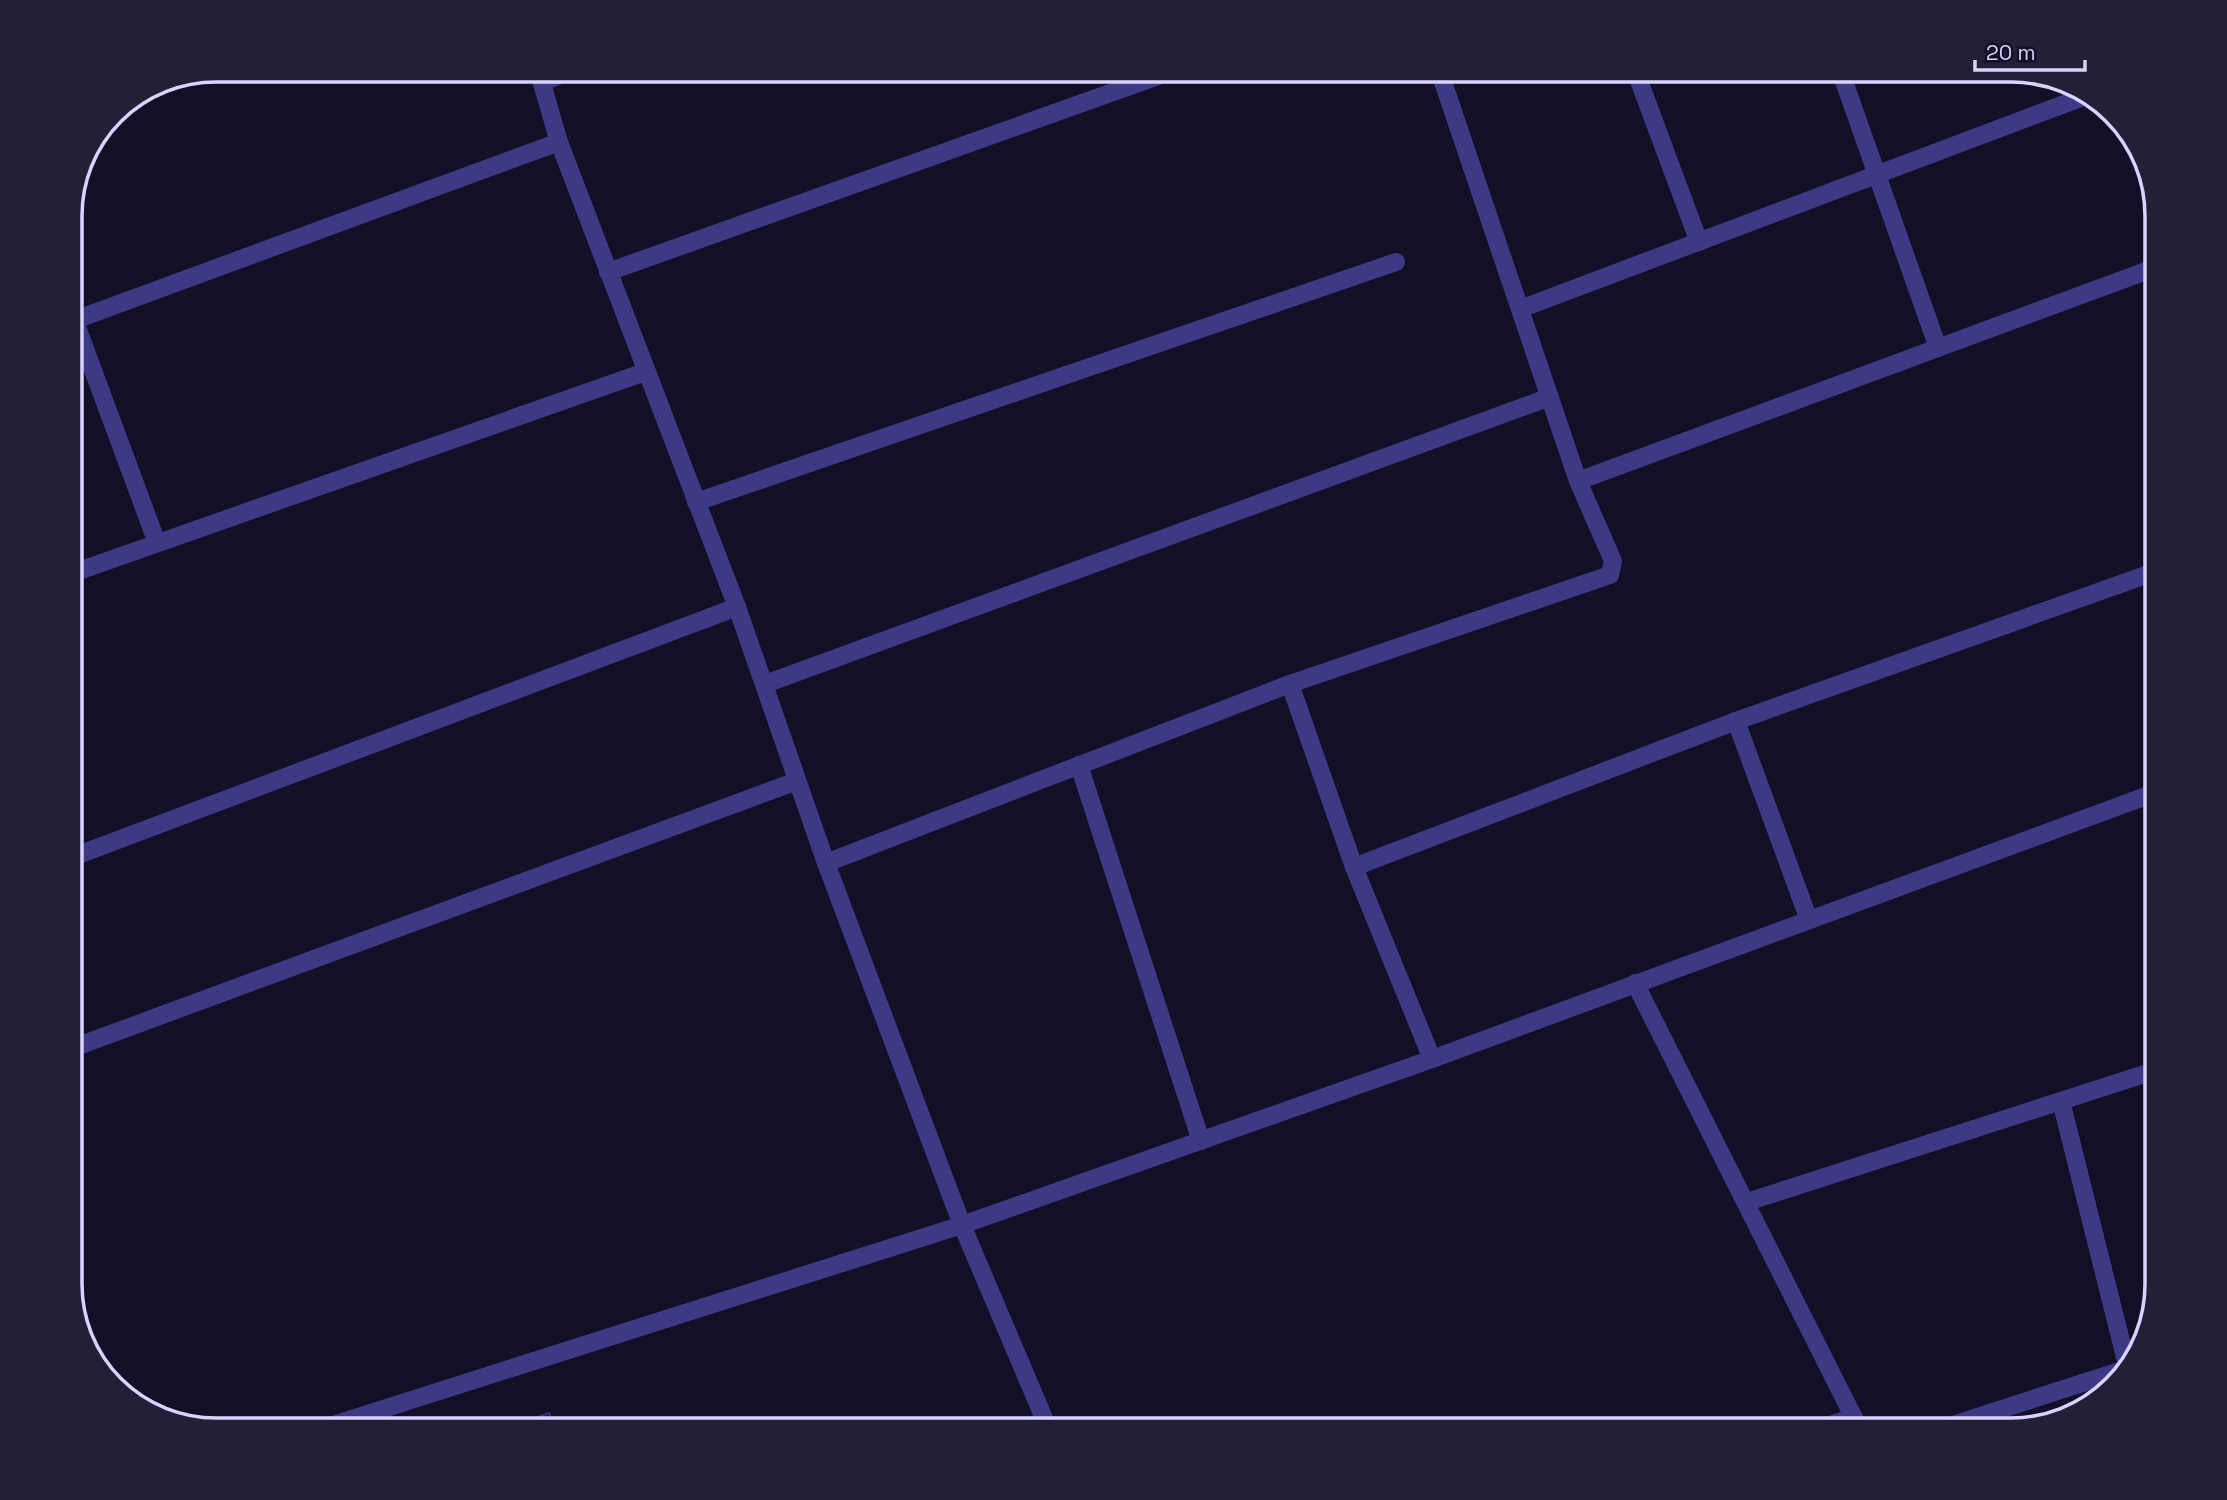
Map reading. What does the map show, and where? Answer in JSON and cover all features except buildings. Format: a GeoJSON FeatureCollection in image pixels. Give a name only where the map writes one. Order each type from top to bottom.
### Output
{"type":"FeatureCollection","features":[{"type":"Feature","properties":{"kind":"street"},"geometry":{"type":"LineString","coordinates":[[542,82],[559,142],[737,607],[826,863],[962,1225],[1044,1418]]}},
{"type":"Feature","properties":{"kind":"street"},"geometry":{"type":"LineString","coordinates":[[608,272],[1141,82]]}},
{"type":"Feature","properties":{"kind":"street"},"geometry":{"type":"LineString","coordinates":[[826,863],[1290,684],[1610,575],[1613,561],[1578,481],[1443,82]]}},
{"type":"Feature","properties":{"kind":"street"},"geometry":{"type":"LineString","coordinates":[[1639,82],[1699,242]]}},
{"type":"Feature","properties":{"kind":"street"},"geometry":{"type":"LineString","coordinates":[[1844,82],[1938,348]]}},
{"type":"Feature","properties":{"kind":"street"},"geometry":{"type":"LineString","coordinates":[[1520,309],[2077,99]]}},
{"type":"Feature","properties":{"kind":"street"},"geometry":{"type":"LineString","coordinates":[[83,310],[559,142]]}},
{"type":"Feature","properties":{"kind":"street"},"geometry":{"type":"LineString","coordinates":[[696,502],[1396,261]]}},
{"type":"Feature","properties":{"kind":"street"},"geometry":{"type":"LineString","coordinates":[[1578,481],[2145,271]]}},
{"type":"Feature","properties":{"kind":"street"},"geometry":{"type":"LineString","coordinates":[[83,341],[157,543]]}},
{"type":"Feature","properties":{"kind":"street"},"geometry":{"type":"LineString","coordinates":[[83,569],[645,372]]}},
{"type":"Feature","properties":{"kind":"street"},"geometry":{"type":"LineString","coordinates":[[765,684],[1550,397]]}},
{"type":"Feature","properties":{"kind":"street"},"geometry":{"type":"LineString","coordinates":[[1354,867],[1736,721],[2145,575]]}},
{"type":"Feature","properties":{"kind":"street"},"geometry":{"type":"LineString","coordinates":[[83,853],[737,607]]}},
{"type":"Feature","properties":{"kind":"street"},"geometry":{"type":"LineString","coordinates":[[1290,684],[1354,867],[1432,1059]]}},
{"type":"Feature","properties":{"kind":"street"},"geometry":{"type":"LineString","coordinates":[[1736,721],[1809,920]]}},
{"type":"Feature","properties":{"kind":"street"},"geometry":{"type":"LineString","coordinates":[[1079,765],[1201,1140]]}},
{"type":"Feature","properties":{"kind":"street"},"geometry":{"type":"LineString","coordinates":[[83,1044],[797,781]]}},
{"type":"Feature","properties":{"kind":"street"},"geometry":{"type":"LineString","coordinates":[[355,1418],[962,1225],[1432,1059],[2145,796]]}},
{"type":"Feature","properties":{"kind":"street"},"geometry":{"type":"LineString","coordinates":[[1635,983],[1748,1202],[1854,1418]]}},
{"type":"Feature","properties":{"kind":"street"},"geometry":{"type":"LineString","coordinates":[[1748,1202],[2145,1074]]}},
{"type":"Feature","properties":{"kind":"street"},"geometry":{"type":"LineString","coordinates":[[2061,1101],[2125,1353]]}},
{"type":"Feature","properties":{"kind":"street"},"geometry":{"type":"LineString","coordinates":[[1974,1418],[2110,1374]]}}]}
